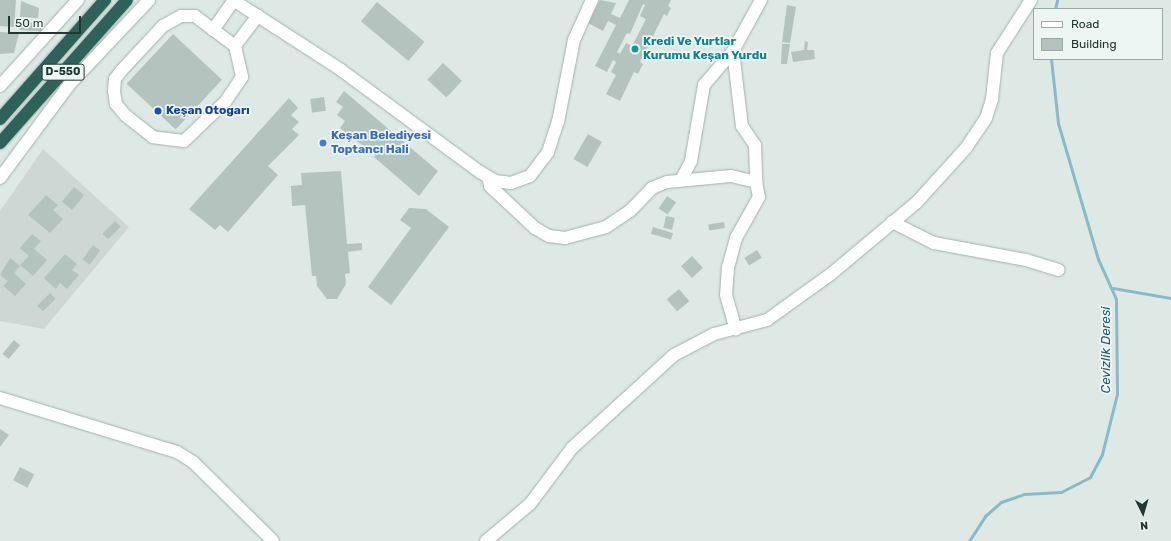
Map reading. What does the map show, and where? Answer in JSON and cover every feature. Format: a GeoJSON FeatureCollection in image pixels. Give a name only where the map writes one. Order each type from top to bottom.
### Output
{"type":"FeatureCollection","features":[{"type":"Feature","properties":{"kind":"highway","name":"D-550"},"geometry":{"type":"LineString","coordinates":[[0,119],[105,0]]}},
{"type":"Feature","properties":{"kind":"highway","name":"D-550"},"geometry":{"type":"LineString","coordinates":[[0,143],[127,0]]}},
{"type":"Feature","properties":{"kind":"street"},"geometry":{"type":"LineString","coordinates":[[0,86],[78,0]]}},
{"type":"Feature","properties":{"kind":"street"},"geometry":{"type":"LineString","coordinates":[[0,178],[69,85],[149,0]]}},
{"type":"Feature","properties":{"kind":"street"},"geometry":{"type":"LineString","coordinates":[[213,30],[233,0],[341,70],[488,177],[502,183],[518,182],[530,176],[543,162],[558,122],[574,40],[592,0]]}},
{"type":"Feature","properties":{"kind":"street"},"geometry":{"type":"LineString","coordinates":[[681,180],[691,161],[704,85],[733,51],[761,0]]}},
{"type":"Feature","properties":{"kind":"street"},"geometry":{"type":"LineString","coordinates":[[486,541],[530,504],[564,457],[654,371],[696,343],[762,323],[781,310],[917,202],[960,156],[986,118],[992,99],[997,53],[1031,0]]}},
{"type":"Feature","properties":{"kind":"street"},"geometry":{"type":"LineString","coordinates":[[181,16],[194,16],[235,46],[242,77],[225,102],[184,142],[153,137],[126,116],[116,104],[115,79],[163,26],[181,16]]}},
{"type":"Feature","properties":{"kind":"street"},"geometry":{"type":"LineString","coordinates":[[235,46],[258,16]]}},
{"type":"Feature","properties":{"kind":"street"},"geometry":{"type":"LineString","coordinates":[[733,51],[742,126],[755,145],[756,182],[759,197],[736,238],[728,267],[726,295],[736,330]]}},
{"type":"Feature","properties":{"kind":"street"},"geometry":{"type":"LineString","coordinates":[[488,177],[488,183],[535,228],[549,236],[565,238],[606,227],[630,211],[652,188],[681,180],[730,176],[756,182]]}},
{"type":"Feature","properties":{"kind":"street"},"geometry":{"type":"LineString","coordinates":[[892,222],[934,243],[1026,260],[1059,270]]}},
{"type":"Feature","properties":{"kind":"street"},"geometry":{"type":"LineString","coordinates":[[0,398],[177,452],[193,462],[273,541]]}},
{"type":"Feature","properties":{"kind":"shaded area"},"geometry":{"type":"Polygon","coordinates":[[[43,149],[129,227],[44,329],[0,321],[0,211],[43,149]]]}},
{"type":"Feature","properties":{"kind":"building"},"geometry":{"type":"Polygon","coordinates":[[[0,0],[16,0],[14,27],[0,26],[0,0]]]}},
{"type":"Feature","properties":{"kind":"building","name":"Kredi Ve Yurtlar Kurumu Keşan Yurdu"},"geometry":{"type":"Polygon","coordinates":[[[600,0],[616,3],[611,14],[620,18],[629,0],[671,0],[668,6],[671,8],[667,16],[664,14],[640,62],[643,64],[638,74],[634,72],[620,101],[606,94],[616,75],[611,72],[616,62],[613,60],[607,72],[595,66],[616,25],[608,21],[603,31],[588,23],[600,0]],[[643,4],[630,34],[627,33],[617,52],[620,54],[626,43],[632,46],[646,19],[640,16],[645,5],[643,4]]]}},
{"type":"Feature","properties":{"kind":"building"},"geometry":{"type":"Polygon","coordinates":[[[21,1],[39,8],[38,18],[20,17],[21,1]]]}},
{"type":"Feature","properties":{"kind":"building"},"geometry":{"type":"Polygon","coordinates":[[[377,2],[424,42],[408,61],[361,21],[377,2]]]}},
{"type":"Feature","properties":{"kind":"building"},"geometry":{"type":"Polygon","coordinates":[[[787,5],[796,7],[790,43],[782,42],[787,5]]]}},
{"type":"Feature","properties":{"kind":"building"},"geometry":{"type":"Polygon","coordinates":[[[20,22],[42,23],[42,31],[20,30],[20,22]]]}},
{"type":"Feature","properties":{"kind":"building"},"geometry":{"type":"Polygon","coordinates":[[[0,32],[19,33],[14,53],[0,54],[0,32]]]}},
{"type":"Feature","properties":{"kind":"building"},"geometry":{"type":"Polygon","coordinates":[[[173,34],[222,80],[176,129],[127,84],[173,34]]]}},
{"type":"Feature","properties":{"kind":"building"},"geometry":{"type":"Polygon","coordinates":[[[805,41],[808,42],[807,50],[814,50],[815,59],[793,62],[791,52],[804,50],[805,41]]]}},
{"type":"Feature","properties":{"kind":"building"},"geometry":{"type":"Polygon","coordinates":[[[782,44],[790,44],[787,64],[781,64],[782,44]]]}},
{"type":"Feature","properties":{"kind":"building"},"geometry":{"type":"Polygon","coordinates":[[[443,63],[462,81],[446,98],[427,80],[443,63]]]}},
{"type":"Feature","properties":{"kind":"building"},"geometry":{"type":"Polygon","coordinates":[[[344,91],[438,171],[419,196],[374,157],[386,142],[375,155],[340,128],[345,121],[337,115],[343,107],[336,102],[344,91]]]}},
{"type":"Feature","properties":{"kind":"building"},"geometry":{"type":"Polygon","coordinates":[[[324,97],[326,111],[312,113],[310,99],[324,97]]]}},
{"type":"Feature","properties":{"kind":"building"},"geometry":{"type":"Polygon","coordinates":[[[289,98],[298,108],[291,115],[299,122],[292,129],[299,135],[268,166],[278,175],[228,232],[220,225],[215,230],[189,209],[289,98]]]}},
{"type":"Feature","properties":{"kind":"building"},"geometry":{"type":"Polygon","coordinates":[[[588,134],[602,142],[587,167],[574,159],[588,134]]]}},
{"type":"Feature","properties":{"kind":"building"},"geometry":{"type":"Polygon","coordinates":[[[341,171],[347,244],[362,243],[362,250],[348,252],[350,273],[345,274],[346,284],[337,299],[327,299],[317,286],[316,276],[312,276],[305,205],[292,206],[291,186],[302,185],[301,173],[341,171]]]}},
{"type":"Feature","properties":{"kind":"building"},"geometry":{"type":"Polygon","coordinates":[[[74,187],[84,195],[72,210],[62,202],[74,187]]]}},
{"type":"Feature","properties":{"kind":"building"},"geometry":{"type":"Polygon","coordinates":[[[46,195],[58,205],[53,210],[63,219],[50,233],[28,215],[46,195]]]}},
{"type":"Feature","properties":{"kind":"building"},"geometry":{"type":"Polygon","coordinates":[[[667,196],[676,202],[668,215],[659,208],[667,196]]]}},
{"type":"Feature","properties":{"kind":"building"},"geometry":{"type":"Polygon","coordinates":[[[409,208],[426,209],[449,227],[391,305],[368,287],[411,228],[400,220],[409,208]]]}},
{"type":"Feature","properties":{"kind":"building"},"geometry":{"type":"Polygon","coordinates":[[[666,216],[675,218],[672,230],[663,228],[666,216]]]}},
{"type":"Feature","properties":{"kind":"building"},"geometry":{"type":"Polygon","coordinates":[[[115,221],[121,227],[108,239],[102,234],[115,221]]]}},
{"type":"Feature","properties":{"kind":"building"},"geometry":{"type":"Polygon","coordinates":[[[724,222],[725,228],[709,230],[708,225],[724,222]]]}},
{"type":"Feature","properties":{"kind":"building"},"geometry":{"type":"Polygon","coordinates":[[[653,227],[673,233],[671,240],[651,234],[653,227]]]}},
{"type":"Feature","properties":{"kind":"building"},"geometry":{"type":"Polygon","coordinates":[[[32,234],[41,241],[34,249],[47,260],[33,276],[20,265],[29,256],[20,248],[32,234]]]}},
{"type":"Feature","properties":{"kind":"building"},"geometry":{"type":"Polygon","coordinates":[[[93,245],[100,250],[90,265],[82,260],[93,245]]]}},
{"type":"Feature","properties":{"kind":"building"},"geometry":{"type":"Polygon","coordinates":[[[757,250],[762,258],[749,266],[744,258],[757,250]]]}},
{"type":"Feature","properties":{"kind":"building"},"geometry":{"type":"Polygon","coordinates":[[[65,254],[77,264],[72,270],[79,275],[67,289],[60,283],[56,289],[44,278],[65,254]]]}},
{"type":"Feature","properties":{"kind":"building"},"geometry":{"type":"Polygon","coordinates":[[[692,256],[703,268],[692,278],[681,266],[692,256]]]}},
{"type":"Feature","properties":{"kind":"building"},"geometry":{"type":"Polygon","coordinates":[[[10,258],[20,266],[14,273],[26,284],[15,296],[3,286],[8,281],[0,275],[10,258]]]}},
{"type":"Feature","properties":{"kind":"building"},"geometry":{"type":"Polygon","coordinates":[[[679,289],[689,301],[677,312],[667,299],[679,289]]]}},
{"type":"Feature","properties":{"kind":"building"},"geometry":{"type":"Polygon","coordinates":[[[50,293],[56,299],[43,311],[37,306],[50,293]]]}},
{"type":"Feature","properties":{"kind":"building"},"geometry":{"type":"Polygon","coordinates":[[[14,340],[20,345],[9,359],[2,354],[14,340]]]}},
{"type":"Feature","properties":{"kind":"building"},"geometry":{"type":"Polygon","coordinates":[[[0,429],[9,435],[0,447],[0,429]]]}},
{"type":"Feature","properties":{"kind":"building"},"geometry":{"type":"Polygon","coordinates":[[[20,467],[34,474],[27,488],[13,480],[20,467]]]}},
{"type":"Feature","properties":{"kind":"waterway","name":"Cevizlik Deresi"},"geometry":{"type":"LineString","coordinates":[[1055,8],[1057,0]]}},
{"type":"Feature","properties":{"kind":"waterway","name":"Cevizlik Deresi"},"geometry":{"type":"LineString","coordinates":[[969,541],[985,516],[1001,502],[1024,494],[1061,492],[1090,477],[1102,454],[1117,394],[1116,299],[1098,259],[1058,123],[1051,60]]}},
{"type":"Feature","properties":{"kind":"waterway"},"geometry":{"type":"LineString","coordinates":[[1113,288],[1171,298]]}},
{"type":"Feature","properties":{"kind":"place","name":"Kredi Ve Yurtlar Kurumu Keşan Yurdu"},"geometry":{"type":"Point","coordinates":[635,49]}},
{"type":"Feature","properties":{"kind":"place","name":"Keşan Otogarı"},"geometry":{"type":"Point","coordinates":[158,111]}},
{"type":"Feature","properties":{"kind":"place","name":"Keşan Belediyesi Toptancı Hali"},"geometry":{"type":"Point","coordinates":[323,143]}}]}
